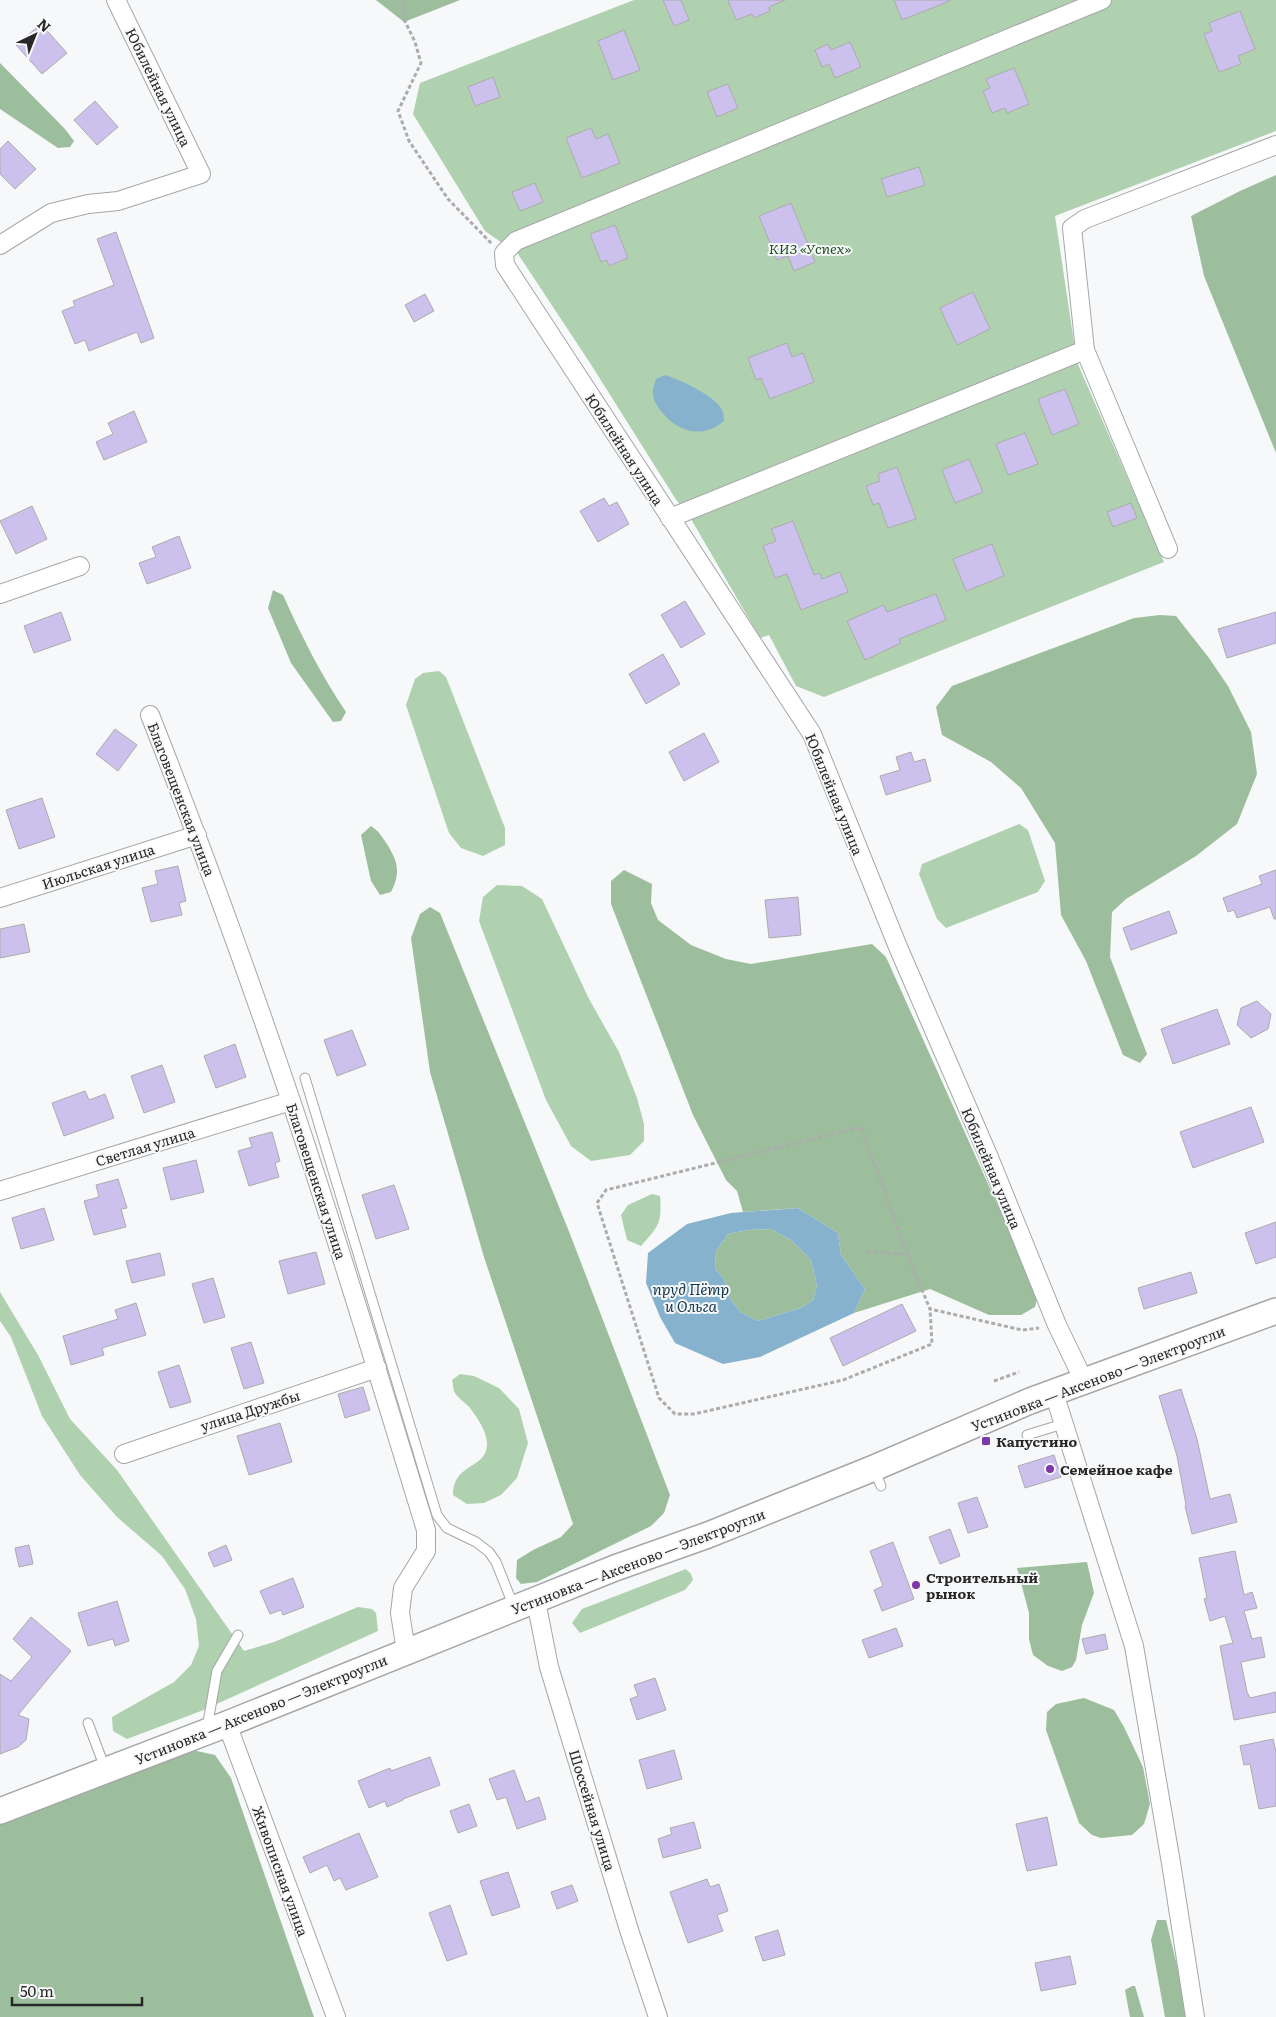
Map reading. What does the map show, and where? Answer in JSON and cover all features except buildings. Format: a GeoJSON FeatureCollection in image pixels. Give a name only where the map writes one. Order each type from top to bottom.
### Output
{"type":"FeatureCollection","features":[{"type":"Feature","properties":{"kind":"main road","name":"Устиновка — Аксеново — Электроугли"},"geometry":{"type":"LineString","coordinates":[[0,1811],[216,1728],[615,1568],[878,1477],[1030,1401],[1205,1332],[1276,1311]]}},
{"type":"Feature","properties":{"kind":"street","name":"Юбилейная улица"},"geometry":{"type":"LineString","coordinates":[[0,245],[51,213],[88,204],[118,201],[201,174],[116,0]]}},
{"type":"Feature","properties":{"kind":"street"},"geometry":{"type":"LineString","coordinates":[[504,253],[516,241],[1102,0]]}},
{"type":"Feature","properties":{"kind":"street"},"geometry":{"type":"LineString","coordinates":[[1168,549],[1085,350],[1072,228],[1085,219],[1276,145]]}},
{"type":"Feature","properties":{"kind":"street","name":"Юбилейная улица"},"geometry":{"type":"LineString","coordinates":[[504,253],[504,264],[812,734],[898,947],[988,1154],[1057,1325],[1084,1381]]}},
{"type":"Feature","properties":{"kind":"street"},"geometry":{"type":"LineString","coordinates":[[670,518],[1085,350]]}},
{"type":"Feature","properties":{"kind":"street"},"geometry":{"type":"LineString","coordinates":[[0,594],[80,566]]}},
{"type":"Feature","properties":{"kind":"street","name":"Благовещенская улица"},"geometry":{"type":"LineString","coordinates":[[150,715],[197,835],[291,1100],[377,1368],[426,1530],[426,1551],[403,1588],[400,1613],[406,1652]]}},
{"type":"Feature","properties":{"kind":"street","name":"Июльская улица"},"geometry":{"type":"LineString","coordinates":[[0,898],[197,835]]}},
{"type":"Feature","properties":{"kind":"street","name":"Светлая улица"},"geometry":{"type":"LineString","coordinates":[[0,1191],[291,1100]]}},
{"type":"Feature","properties":{"kind":"street","name":"улица Дружбы"},"geometry":{"type":"LineString","coordinates":[[124,1454],[377,1368]]}},
{"type":"Feature","properties":{"kind":"street"},"geometry":{"type":"LineString","coordinates":[[1054,1393],[1134,1646],[1195,2017]]}},
{"type":"Feature","properties":{"kind":"street","name":"Шоссейная улица"},"geometry":{"type":"LineString","coordinates":[[526,1605],[549,1667],[630,1933],[658,2017]]}},
{"type":"Feature","properties":{"kind":"street","name":"Живописная улица"},"geometry":{"type":"LineString","coordinates":[[216,1728],[336,2017]]}},
{"type":"Feature","properties":{"kind":"lane"},"geometry":{"type":"LineString","coordinates":[[305,1078],[438,1515],[447,1528],[476,1542],[490,1552],[526,1605]]}},
{"type":"Feature","properties":{"kind":"lane"},"geometry":{"type":"LineString","coordinates":[[1027,1435],[1063,1424]]}},
{"type":"Feature","properties":{"kind":"lane"},"geometry":{"type":"LineString","coordinates":[[216,1728],[217,1672],[238,1635]]}},
{"type":"Feature","properties":{"kind":"lane"},"geometry":{"type":"LineString","coordinates":[[88,1723],[106,1771]]}},
{"type":"Feature","properties":{"kind":"path"},"geometry":{"type":"LineString","coordinates":[[405,0],[403,17],[421,63],[398,111],[409,141],[448,199],[491,244],[504,253]]}},
{"type":"Feature","properties":{"kind":"path"},"geometry":{"type":"LineString","coordinates":[[861,1127],[907,1254],[930,1309],[932,1344],[843,1380],[694,1414],[675,1414],[658,1398],[597,1203],[606,1190],[861,1127]]}},
{"type":"Feature","properties":{"kind":"path"},"geometry":{"type":"LineString","coordinates":[[866,1252],[907,1254]]}},
{"type":"Feature","properties":{"kind":"path"},"geometry":{"type":"LineString","coordinates":[[930,1309],[1022,1330],[1057,1325]]}},
{"type":"Feature","properties":{"kind":"path"},"geometry":{"type":"LineString","coordinates":[[994,1381],[1019,1372]]}},
{"type":"Feature","properties":{"kind":"green space"},"geometry":{"type":"Polygon","coordinates":[[[376,0],[460,0],[404,22],[376,0]]]}},
{"type":"Feature","properties":{"kind":"green space","name":"КИЗ «Успех»"},"geometry":{"type":"Polygon","coordinates":[[[634,0],[1276,0],[1276,131],[1055,216],[1077,362],[1164,562],[824,697],[796,686],[769,635],[760,638],[691,519],[675,498],[590,363],[518,254],[485,231],[413,114],[420,83],[634,0]]]}},
{"type":"Feature","properties":{"kind":"green space"},"geometry":{"type":"Polygon","coordinates":[[[0,63],[65,129],[74,141],[70,147],[58,148],[0,109],[0,63]]]}},
{"type":"Feature","properties":{"kind":"green space"},"geometry":{"type":"Polygon","coordinates":[[[1276,175],[1276,453],[1204,276],[1191,216],[1276,175]]]}},
{"type":"Feature","properties":{"kind":"green space"},"geometry":{"type":"Polygon","coordinates":[[[273,590],[283,595],[312,655],[346,712],[341,721],[333,722],[291,663],[268,608],[273,590]]]}},
{"type":"Feature","properties":{"kind":"green space"},"geometry":{"type":"Polygon","coordinates":[[[1160,615],[1176,616],[1228,686],[1251,732],[1257,774],[1237,824],[1196,856],[1126,899],[1112,912],[1110,957],[1147,1054],[1140,1063],[1123,1055],[1086,961],[1061,915],[1055,843],[1021,788],[991,762],[942,735],[936,707],[952,686],[1134,618],[1160,615]]]}},
{"type":"Feature","properties":{"kind":"green space"},"geometry":{"type":"Polygon","coordinates":[[[439,671],[446,677],[505,828],[505,845],[483,856],[461,848],[449,833],[406,705],[415,679],[423,673],[439,671]]]}},
{"type":"Feature","properties":{"kind":"green space"},"geometry":{"type":"Polygon","coordinates":[[[1019,824],[1028,830],[1045,881],[1038,892],[946,928],[937,919],[919,874],[922,864],[1019,824]]]}},
{"type":"Feature","properties":{"kind":"green space"},"geometry":{"type":"Polygon","coordinates":[[[371,826],[387,844],[394,856],[397,868],[396,879],[391,892],[380,895],[371,881],[361,835],[371,826]]]}},
{"type":"Feature","properties":{"kind":"green space"},"geometry":{"type":"Polygon","coordinates":[[[624,870],[652,884],[651,903],[658,920],[691,945],[726,959],[751,964],[872,944],[886,957],[1038,1295],[1035,1307],[1021,1315],[989,1315],[930,1289],[854,1313],[865,1289],[841,1255],[838,1233],[798,1208],[743,1212],[737,1191],[726,1180],[693,1115],[611,904],[611,881],[624,870]]]}},
{"type":"Feature","properties":{"kind":"green space"},"geometry":{"type":"Polygon","coordinates":[[[497,885],[522,886],[542,899],[589,999],[619,1052],[637,1098],[644,1124],[644,1141],[630,1155],[591,1161],[571,1146],[546,1100],[479,921],[483,897],[497,885]]]}},
{"type":"Feature","properties":{"kind":"green space"},"geometry":{"type":"Polygon","coordinates":[[[430,907],[440,913],[570,1234],[670,1495],[664,1513],[651,1526],[537,1582],[521,1584],[516,1578],[517,1560],[561,1537],[573,1524],[484,1257],[430,1072],[411,938],[420,914],[430,907]]]}},
{"type":"Feature","properties":{"kind":"green space"},"geometry":{"type":"Polygon","coordinates":[[[652,1194],[660,1196],[660,1218],[652,1234],[641,1246],[627,1240],[621,1215],[628,1205],[652,1194]]]}},
{"type":"Feature","properties":{"kind":"green space"},"geometry":{"type":"Polygon","coordinates":[[[771,1229],[791,1240],[811,1260],[817,1286],[813,1300],[801,1308],[758,1321],[740,1312],[729,1297],[724,1279],[715,1269],[716,1251],[728,1234],[748,1230],[771,1229]]]}},
{"type":"Feature","properties":{"kind":"green space"},"geometry":{"type":"Polygon","coordinates":[[[0,1292],[38,1355],[70,1419],[117,1470],[244,1651],[274,1642],[358,1607],[372,1609],[376,1613],[378,1631],[201,1711],[127,1739],[113,1731],[112,1717],[174,1682],[191,1665],[199,1646],[196,1619],[185,1589],[162,1556],[117,1517],[80,1475],[42,1416],[11,1337],[0,1321],[0,1292]]]}},
{"type":"Feature","properties":{"kind":"green space"},"geometry":{"type":"Polygon","coordinates":[[[460,1374],[474,1376],[499,1388],[519,1409],[528,1443],[517,1478],[501,1495],[484,1503],[467,1504],[453,1495],[458,1477],[482,1458],[486,1452],[487,1443],[478,1420],[454,1391],[452,1380],[460,1374]]]}},
{"type":"Feature","properties":{"kind":"green space"},"geometry":{"type":"Polygon","coordinates":[[[1087,1562],[1094,1593],[1082,1625],[1076,1660],[1072,1667],[1062,1671],[1048,1666],[1033,1655],[1029,1639],[1029,1613],[1017,1568],[1087,1562]]]}},
{"type":"Feature","properties":{"kind":"green space"},"geometry":{"type":"Polygon","coordinates":[[[686,1569],[691,1574],[693,1580],[685,1590],[580,1633],[572,1623],[582,1609],[686,1569]]]}},
{"type":"Feature","properties":{"kind":"green space"},"geometry":{"type":"Polygon","coordinates":[[[1084,1698],[1114,1710],[1143,1767],[1150,1804],[1144,1824],[1132,1835],[1101,1838],[1092,1835],[1079,1823],[1046,1730],[1047,1712],[1056,1704],[1084,1698]]]}},
{"type":"Feature","properties":{"kind":"green space"},"geometry":{"type":"Polygon","coordinates":[[[192,1750],[215,1755],[231,1778],[314,2017],[0,2017],[0,1824],[192,1750]]]}},
{"type":"Feature","properties":{"kind":"green space"},"geometry":{"type":"Polygon","coordinates":[[[1157,1920],[1166,1920],[1187,2017],[1165,2017],[1151,1940],[1157,1920]]]}},
{"type":"Feature","properties":{"kind":"green space"},"geometry":{"type":"Polygon","coordinates":[[[1135,1986],[1144,2017],[1130,2017],[1125,1990],[1135,1986]]]}},
{"type":"Feature","properties":{"kind":"water"},"geometry":{"type":"Polygon","coordinates":[[[665,375],[688,384],[712,399],[723,411],[724,421],[709,430],[695,432],[680,427],[667,418],[658,407],[653,394],[656,379],[665,375]]]}},
{"type":"Feature","properties":{"kind":"water","name":"пруд Пётр и Ольга"},"geometry":{"type":"Polygon","coordinates":[[[798,1208],[838,1233],[841,1255],[865,1289],[854,1313],[760,1357],[723,1364],[675,1343],[660,1317],[646,1283],[648,1253],[687,1224],[731,1213],[798,1208]],[[771,1229],[748,1230],[728,1234],[716,1251],[715,1269],[724,1279],[729,1297],[740,1312],[758,1321],[801,1308],[813,1300],[817,1286],[811,1260],[791,1240],[771,1229]]]}},
{"type":"Feature","properties":{"kind":"place","name":"Капустино"},"geometry":{"type":"Point","coordinates":[986,1441]}},
{"type":"Feature","properties":{"kind":"place","name":"Семейное кафе"},"geometry":{"type":"Point","coordinates":[1050,1469]}},
{"type":"Feature","properties":{"kind":"place","name":"Строительный рынок"},"geometry":{"type":"Point","coordinates":[916,1585]}}]}
